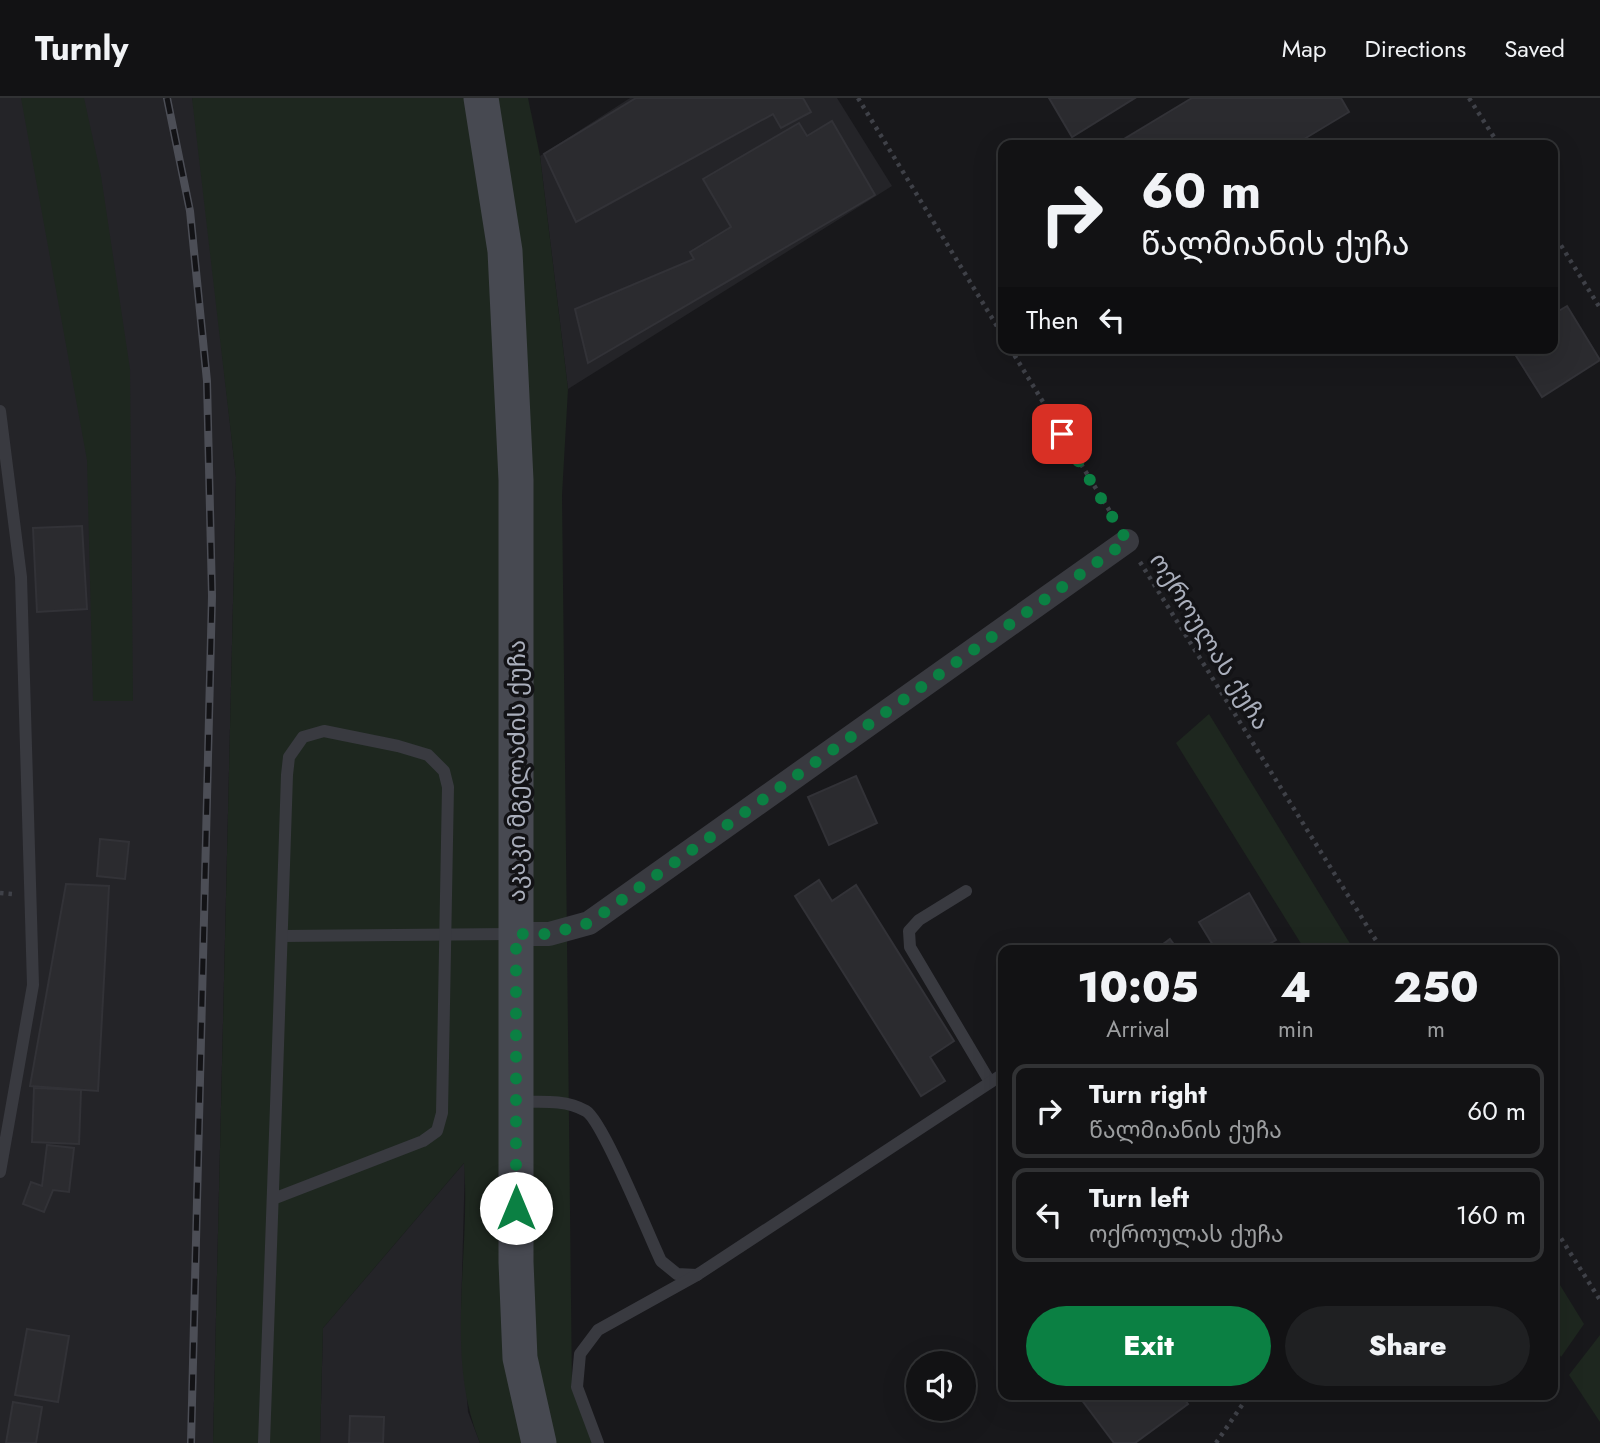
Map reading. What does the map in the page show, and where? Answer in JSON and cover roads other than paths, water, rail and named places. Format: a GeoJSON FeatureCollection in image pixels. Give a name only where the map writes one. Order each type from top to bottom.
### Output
{"type":"FeatureCollection","features":[{"type":"Feature","properties":{"kind":"street","name":"აკაკი მგელაძის ქუჩა"},"geometry":{"type":"LineString","coordinates":[[481,98],[505,251],[516,480],[516,1102],[520,1358],[539,1443]]}},
{"type":"Feature","properties":{"kind":"street"},"geometry":{"type":"LineString","coordinates":[[516,934],[549,934],[589,923],[1127,541]]}},
{"type":"Feature","properties":{"kind":"lane"},"geometry":{"type":"LineString","coordinates":[[0,411],[21,577],[33,985],[0,1172]]}},
{"type":"Feature","properties":{"kind":"lane"},"geometry":{"type":"LineString","coordinates":[[264,1443],[289,757],[303,737],[324,731],[428,755],[444,771],[448,787],[442,1113],[436,1131],[423,1141],[273,1199]]}},
{"type":"Feature","properties":{"kind":"lane"},"geometry":{"type":"LineString","coordinates":[[966,891],[919,920],[909,931],[910,947],[990,1083]]}},
{"type":"Feature","properties":{"kind":"lane"},"geometry":{"type":"LineString","coordinates":[[282,936],[516,934]]}},
{"type":"Feature","properties":{"kind":"lane"},"geometry":{"type":"LineString","coordinates":[[598,1443],[577,1387],[580,1354],[598,1330],[698,1275],[998,1077]]}},
{"type":"Feature","properties":{"kind":"lane"},"geometry":{"type":"LineString","coordinates":[[516,1102],[569,1103],[589,1113],[604,1137],[661,1261],[677,1274],[698,1275]]}},
{"type":"Feature","properties":{"kind":"railway"},"geometry":{"type":"LineString","coordinates":[[167,98],[190,211],[207,381],[212,596],[191,1443]]}}]}
